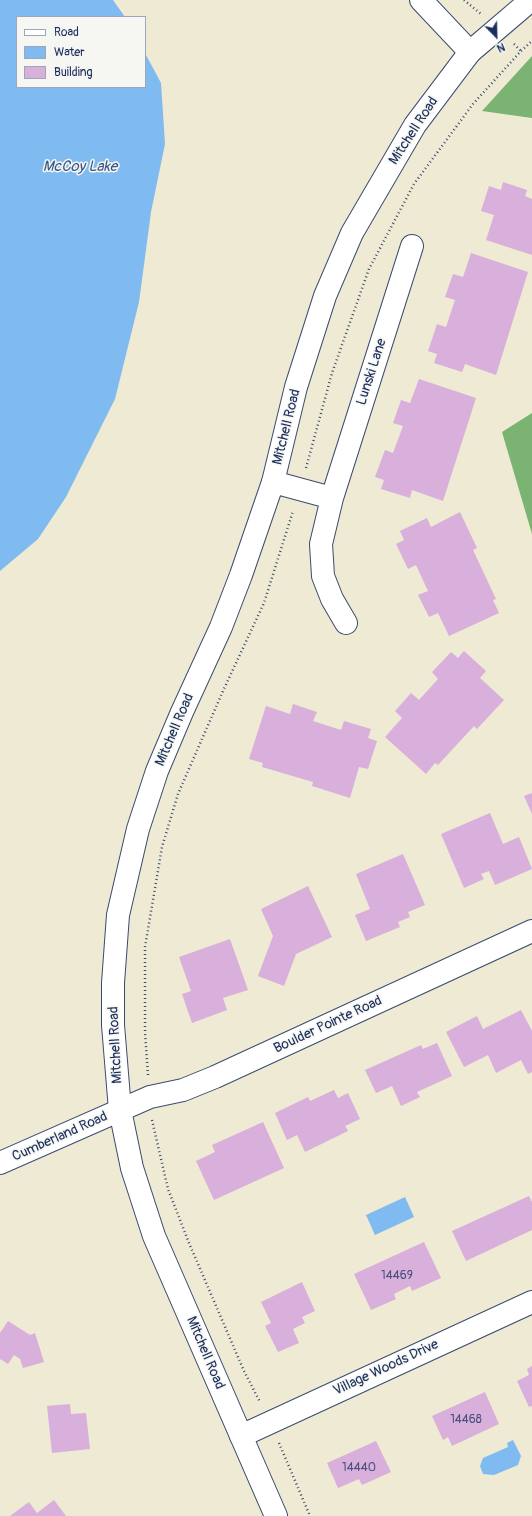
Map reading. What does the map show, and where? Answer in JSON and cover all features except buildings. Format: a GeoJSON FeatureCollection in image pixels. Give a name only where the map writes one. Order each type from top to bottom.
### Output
{"type":"FeatureCollection","features":[{"type":"Feature","properties":{"kind":"main road"},"geometry":{"type":"LineString","coordinates":[[421,0],[470,52]]}},
{"type":"Feature","properties":{"kind":"main road","name":"Mitchell Road"},"geometry":{"type":"LineString","coordinates":[[276,1516],[154,1236],[132,1168],[120,1110],[113,1025],[113,983],[118,915],[138,829],[157,771],[182,712],[221,628],[241,575],[273,482],[296,388],[325,296],[352,233],[414,125],[470,52],[532,0]]}},
{"type":"Feature","properties":{"kind":"main road","name":"Lunski Lane"},"geometry":{"type":"LineString","coordinates":[[346,623],[332,599],[323,576],[321,544],[332,498],[412,246]]}},
{"type":"Feature","properties":{"kind":"main road"},"geometry":{"type":"LineString","coordinates":[[273,482],[332,498]]}},
{"type":"Feature","properties":{"kind":"main road","name":"Boulder Pointe Road"},"geometry":{"type":"LineString","coordinates":[[120,1110],[150,1097],[183,1090],[215,1078],[532,931]]}},
{"type":"Feature","properties":{"kind":"main road","name":"Cumberland Road"},"geometry":{"type":"LineString","coordinates":[[0,1163],[120,1110]]}},
{"type":"Feature","properties":{"kind":"main road","name":"Village Woods Drive"},"geometry":{"type":"LineString","coordinates":[[241,1436],[532,1302]]}},
{"type":"Feature","properties":{"kind":"path"},"geometry":{"type":"LineString","coordinates":[[310,1516],[270,1422],[244,1371],[189,1243],[168,1188],[152,1124],[145,1032],[145,947],[162,847],[178,794],[264,602],[300,490],[332,373],[369,269],[414,184],[473,104],[532,41]]}},
{"type":"Feature","properties":{"kind":"green space"},"geometry":{"type":"Polygon","coordinates":[[[532,56],[532,118],[482,111],[532,56]]]}},
{"type":"Feature","properties":{"kind":"green space"},"geometry":{"type":"Polygon","coordinates":[[[532,413],[532,534],[502,432],[532,413]]]}},
{"type":"Feature","properties":{"kind":"water","name":"McCoy Lake"},"geometry":{"type":"Polygon","coordinates":[[[0,0],[113,0],[124,16],[16,16],[16,88],[146,88],[146,55],[161,83],[165,144],[151,212],[139,302],[115,399],[66,497],[38,539],[0,571],[0,0]]]}},
{"type":"Feature","properties":{"kind":"water"},"geometry":{"type":"Polygon","coordinates":[[[405,1197],[414,1217],[375,1235],[366,1215],[405,1197]]]}},
{"type":"Feature","properties":{"kind":"water"},"geometry":{"type":"Polygon","coordinates":[[[513,1440],[521,1456],[518,1465],[494,1475],[483,1474],[480,1466],[483,1458],[508,1447],[507,1443],[513,1440]]]}}]}
